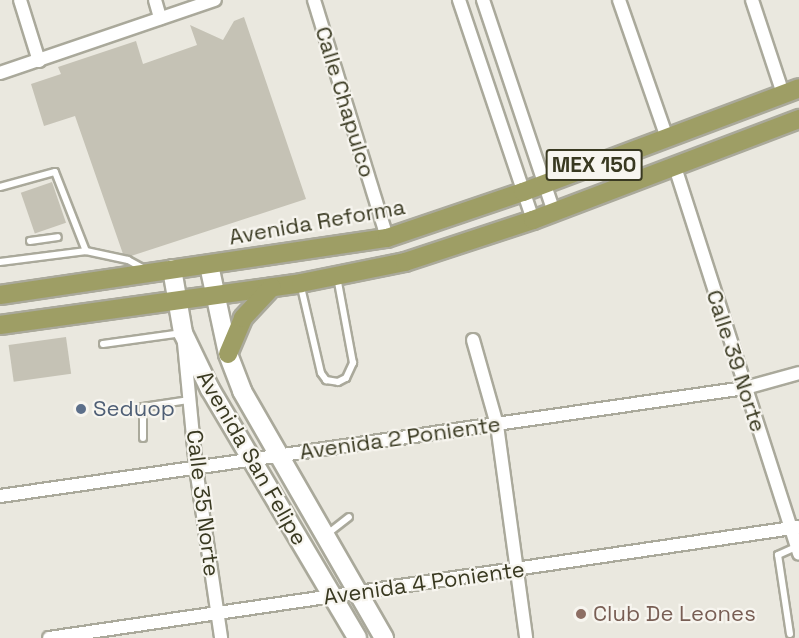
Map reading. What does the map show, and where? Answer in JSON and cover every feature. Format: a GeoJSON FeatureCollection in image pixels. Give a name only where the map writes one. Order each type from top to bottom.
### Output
{"type":"FeatureCollection","features":[{"type":"Feature","properties":{"kind":"main road","name":"Avenida Reforma"},"geometry":{"type":"LineString","coordinates":[[0,295],[387,238],[524,192],[791,91]]}},
{"type":"Feature","properties":{"kind":"main road","name":"MEX 150"},"geometry":{"type":"LineString","coordinates":[[0,325],[216,293],[301,283],[405,262],[533,220],[799,119]]}},
{"type":"Feature","properties":{"kind":"main road","name":"Avenida San Felipe"},"geometry":{"type":"LineString","coordinates":[[209,265],[228,354],[243,391],[277,455],[384,638]]}},
{"type":"Feature","properties":{"kind":"main road","name":"Avenida San Felipe"},"geometry":{"type":"LineString","coordinates":[[171,269],[183,333],[250,458],[357,638]]}},
{"type":"Feature","properties":{"kind":"main road"},"geometry":{"type":"LineString","coordinates":[[228,354],[243,318],[272,287]]}},
{"type":"Feature","properties":{"kind":"street"},"geometry":{"type":"LineString","coordinates":[[20,0],[39,61]]}},
{"type":"Feature","properties":{"kind":"street"},"geometry":{"type":"LineString","coordinates":[[155,0],[160,18]]}},
{"type":"Feature","properties":{"kind":"street"},"geometry":{"type":"LineString","coordinates":[[0,73],[215,0]]}},
{"type":"Feature","properties":{"kind":"street","name":"Calle Chapulco"},"geometry":{"type":"LineString","coordinates":[[314,0],[387,238]]}},
{"type":"Feature","properties":{"kind":"street"},"geometry":{"type":"LineString","coordinates":[[459,0],[533,220]]}},
{"type":"Feature","properties":{"kind":"street"},"geometry":{"type":"LineString","coordinates":[[483,0],[554,212]]}},
{"type":"Feature","properties":{"kind":"street"},"geometry":{"type":"LineString","coordinates":[[619,0],[667,138]]}},
{"type":"Feature","properties":{"kind":"street"},"geometry":{"type":"LineString","coordinates":[[752,0],[791,91]]}},
{"type":"Feature","properties":{"kind":"street","name":"Calle 39 Norte"},"geometry":{"type":"LineString","coordinates":[[675,167],[744,388],[795,527],[798,549]]}},
{"type":"Feature","properties":{"kind":"street","name":"Calle 35 Norte"},"geometry":{"type":"LineString","coordinates":[[183,333],[196,468],[221,638]]}},
{"type":"Feature","properties":{"kind":"street"},"geometry":{"type":"LineString","coordinates":[[472,340],[497,425],[526,638]]}},
{"type":"Feature","properties":{"kind":"street","name":"Avenida 2 Poniente"},"geometry":{"type":"LineString","coordinates":[[0,496],[744,388],[799,373]]}},
{"type":"Feature","properties":{"kind":"street","name":"Avenida 4 Poniente"},"geometry":{"type":"LineString","coordinates":[[49,638],[795,527]]}},
{"type":"Feature","properties":{"kind":"lane"},"geometry":{"type":"LineString","coordinates":[[0,187],[55,172],[86,251]]}},
{"type":"Feature","properties":{"kind":"lane"},"geometry":{"type":"LineString","coordinates":[[30,241],[58,237]]}},
{"type":"Feature","properties":{"kind":"lane"},"geometry":{"type":"LineString","coordinates":[[1,261],[86,251],[128,261],[150,272]]}},
{"type":"Feature","properties":{"kind":"lane"},"geometry":{"type":"LineString","coordinates":[[301,283],[321,373],[326,380],[338,382],[346,378],[353,363],[337,277]]}},
{"type":"Feature","properties":{"kind":"lane"},"geometry":{"type":"LineString","coordinates":[[102,344],[183,333]]}},
{"type":"Feature","properties":{"kind":"lane"},"geometry":{"type":"LineString","coordinates":[[143,438],[142,407],[189,399]]}},
{"type":"Feature","properties":{"kind":"lane"},"geometry":{"type":"LineString","coordinates":[[325,535],[349,516]]}},
{"type":"Feature","properties":{"kind":"lane"},"geometry":{"type":"LineString","coordinates":[[790,634],[778,555],[798,549]]}},
{"type":"Feature","properties":{"kind":"building"},"geometry":{"type":"Polygon","coordinates":[[[244,17],[306,199],[131,256],[123,254],[75,116],[44,126],[31,84],[61,74],[58,67],[136,41],[143,64],[197,45],[190,25],[223,40],[234,21],[244,17]]]}},
{"type":"Feature","properties":{"kind":"building"},"geometry":{"type":"Polygon","coordinates":[[[52,182],[66,223],[35,233],[21,193],[52,182]]]}},
{"type":"Feature","properties":{"kind":"building"},"geometry":{"type":"Polygon","coordinates":[[[66,337],[71,374],[14,382],[9,345],[66,337]]]}},
{"type":"Feature","properties":{"kind":"place","name":"Seduop"},"geometry":{"type":"Point","coordinates":[81,409]}},
{"type":"Feature","properties":{"kind":"place","name":"Club De Leones"},"geometry":{"type":"Point","coordinates":[581,614]}}]}
